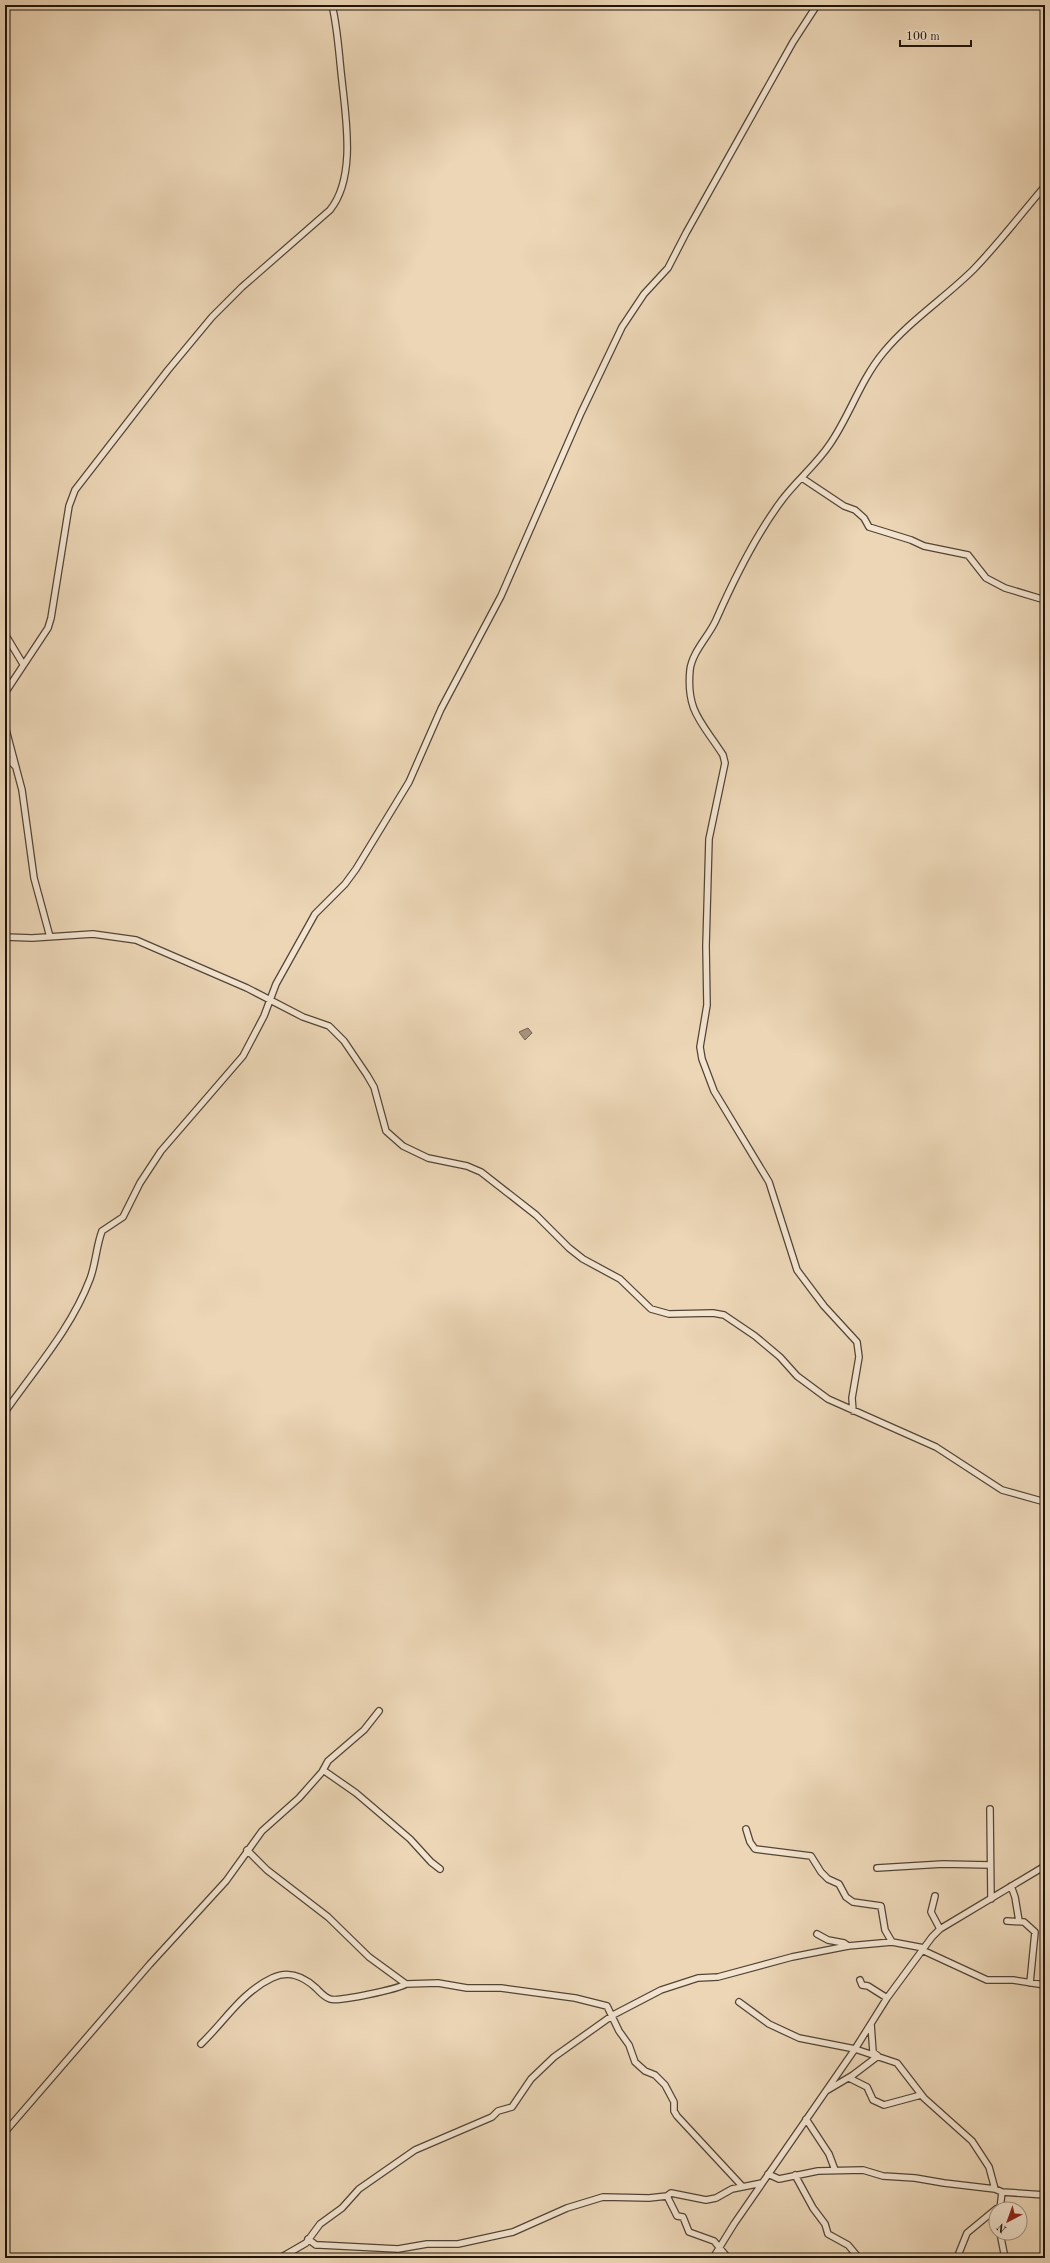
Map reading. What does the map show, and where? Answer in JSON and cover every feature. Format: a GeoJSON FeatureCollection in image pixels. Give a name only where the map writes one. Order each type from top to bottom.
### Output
{"type":"FeatureCollection","features":[{"type":"Feature","properties":{"kind":"street"},"geometry":{"type":"LineString","coordinates":[[5,693],[48,628],[51,618],[69,506],[74,490],[170,366],[212,317],[242,287],[330,210],[336,202],[346,164],[347,150],[344,101],[332,5]]}},
{"type":"Feature","properties":{"kind":"street"},"geometry":{"type":"LineString","coordinates":[[5,1412],[58,1341],[84,1293],[94,1266],[102,1231],[123,1216],[140,1183],[161,1151],[240,1060],[253,1038],[281,973],[315,914],[346,884],[409,782],[438,716],[501,596],[581,413],[622,327],[644,294],[668,268],[793,42],[817,5]]}},
{"type":"Feature","properties":{"kind":"street"},"geometry":{"type":"LineString","coordinates":[[853,1412],[852,1398],[859,1357],[857,1342],[824,1306],[797,1270],[771,1185],[714,1091],[703,1066],[700,1052],[707,1013],[706,946],[710,839],[725,764],[721,752],[694,712],[690,699],[690,669],[694,658],[716,621],[727,592],[758,538],[781,501],[814,466],[832,441],[862,382],[883,353],[974,269],[1045,186]]}},
{"type":"Feature","properties":{"kind":"street"},"geometry":{"type":"LineString","coordinates":[[802,478],[844,506],[855,510],[864,518],[869,527],[911,540],[924,546],[968,555],[986,578],[1005,588],[1045,600]]}},
{"type":"Feature","properties":{"kind":"street"},"geometry":{"type":"LineString","coordinates":[[5,634],[23,664]]}},
{"type":"Feature","properties":{"kind":"street"},"geometry":{"type":"LineString","coordinates":[[5,726],[25,809],[34,878],[50,937]]}},
{"type":"Feature","properties":{"kind":"street"},"geometry":{"type":"LineString","coordinates":[[5,756],[15,766]]}},
{"type":"Feature","properties":{"kind":"street"},"geometry":{"type":"LineString","coordinates":[[5,937],[50,937],[104,934],[136,940],[247,988],[269,1000],[334,1029],[371,1080],[386,1131],[403,1146],[428,1158],[467,1166],[481,1172],[536,1215],[569,1248],[583,1259],[620,1279],[651,1309],[669,1314],[713,1313],[724,1315],[774,1351],[806,1384],[828,1399],[853,1412],[936,1446],[997,1488],[1045,1502]]}},
{"type":"Feature","properties":{"kind":"street"},"geometry":{"type":"LineString","coordinates":[[5,2132],[150,1964],[226,1881],[247,1850],[268,1824],[297,1800],[323,1770],[328,1761],[364,1730],[379,1711]]}},
{"type":"Feature","properties":{"kind":"street"},"geometry":{"type":"LineString","coordinates":[[323,1770],[356,1793],[410,1839],[431,1862],[440,1869]]}},
{"type":"Feature","properties":{"kind":"street"},"geometry":{"type":"LineString","coordinates":[[990,1809],[991,1899]]}},
{"type":"Feature","properties":{"kind":"street"},"geometry":{"type":"LineString","coordinates":[[746,1829],[750,1842],[755,1848],[811,1856],[821,1872],[828,1879],[839,1884],[850,1899],[861,1904],[881,1906],[885,1930],[892,1942]]}},
{"type":"Feature","properties":{"kind":"street"},"geometry":{"type":"LineString","coordinates":[[247,1850],[266,1870],[328,1917],[369,1957],[406,1984]]}},
{"type":"Feature","properties":{"kind":"street"},"geometry":{"type":"LineString","coordinates":[[877,1868],[943,1864],[990,1865]]}},
{"type":"Feature","properties":{"kind":"street"},"geometry":{"type":"LineString","coordinates":[[713,2258],[824,2092],[856,2049],[887,1998],[923,1949],[940,1929],[1045,1866]]}},
{"type":"Feature","properties":{"kind":"street"},"geometry":{"type":"LineString","coordinates":[[1011,1886],[1015,1897],[1019,1921]]}},
{"type":"Feature","properties":{"kind":"street"},"geometry":{"type":"LineString","coordinates":[[935,1896],[932,1912],[940,1929]]}},
{"type":"Feature","properties":{"kind":"street"},"geometry":{"type":"LineString","coordinates":[[1007,1921],[1019,1921],[1028,1924],[1035,1932],[1030,1983]]}},
{"type":"Feature","properties":{"kind":"street"},"geometry":{"type":"LineString","coordinates":[[817,1934],[828,1940],[844,1942],[848,1946]]}},
{"type":"Feature","properties":{"kind":"street"},"geometry":{"type":"LineString","coordinates":[[280,2258],[302,2246],[320,2224],[342,2208],[359,2189],[415,2150],[492,2117],[498,2111],[512,2107],[531,2079],[554,2057],[613,2015],[661,1990],[678,1986],[698,1978],[718,1977],[792,1957],[848,1946],[892,1942],[923,1949],[980,1978],[1045,1986]]}},
{"type":"Feature","properties":{"kind":"street"},"geometry":{"type":"LineString","coordinates":[[201,2044],[249,1994],[264,1982],[284,1974],[303,1978],[327,1998],[335,2001],[406,1984],[438,1983],[467,1988],[492,1987],[575,1998],[607,2006],[613,2015],[619,2031],[629,2045],[635,2062],[645,2071],[661,2080],[674,2102],[674,2111],[677,2116],[742,2186]]}},
{"type":"Feature","properties":{"kind":"street"},"geometry":{"type":"LineString","coordinates":[[860,1980],[862,1985],[868,1986],[887,1998]]}},
{"type":"Feature","properties":{"kind":"street"},"geometry":{"type":"LineString","coordinates":[[739,2002],[749,2011],[784,2032],[814,2042],[856,2049],[897,2063],[921,2095],[972,2141],[989,2167],[995,2189]]}},
{"type":"Feature","properties":{"kind":"street"},"geometry":{"type":"LineString","coordinates":[[871,2024],[873,2052],[878,2056]]}},
{"type":"Feature","properties":{"kind":"street"},"geometry":{"type":"LineString","coordinates":[[824,2092],[848,2078],[878,2056]]}},
{"type":"Feature","properties":{"kind":"street"},"geometry":{"type":"LineString","coordinates":[[848,2078],[867,2087],[872,2098],[884,2106],[921,2095]]}},
{"type":"Feature","properties":{"kind":"street"},"geometry":{"type":"LineString","coordinates":[[806,2119],[829,2154],[835,2170]]}},
{"type":"Feature","properties":{"kind":"street"},"geometry":{"type":"LineString","coordinates":[[768,2174],[779,2179],[795,2175],[835,2170],[863,2170],[883,2176],[915,2178],[995,2189],[1002,2192],[1045,2195]]}},
{"type":"Feature","properties":{"kind":"street"},"geometry":{"type":"LineString","coordinates":[[795,2175],[813,2208],[825,2224],[828,2234],[848,2245],[859,2258]]}},
{"type":"Feature","properties":{"kind":"street"},"geometry":{"type":"LineString","coordinates":[[308,2239],[316,2245],[398,2249],[427,2244],[458,2244],[513,2232],[567,2208],[603,2197],[666,2196],[674,2194],[706,2200],[716,2198],[728,2190],[762,2183]]}},
{"type":"Feature","properties":{"kind":"street"},"geometry":{"type":"LineString","coordinates":[[1000,2201],[1002,2192]]}},
{"type":"Feature","properties":{"kind":"street"},"geometry":{"type":"LineString","coordinates":[[666,2196],[677,2216],[682,2217],[689,2232],[711,2240],[720,2246],[728,2258]]}},
{"type":"Feature","properties":{"kind":"street"},"geometry":{"type":"LineString","coordinates":[[957,2258],[967,2233],[988,2216]]}},
{"type":"Feature","properties":{"kind":"street"},"geometry":{"type":"LineString","coordinates":[[1001,2241],[1004,2258]]}},
{"type":"Feature","properties":{"kind":"shaded area"},"geometry":{"type":"Polygon","coordinates":[[[528,1028],[532,1033],[525,1040],[519,1032],[528,1028]]]}}]}
